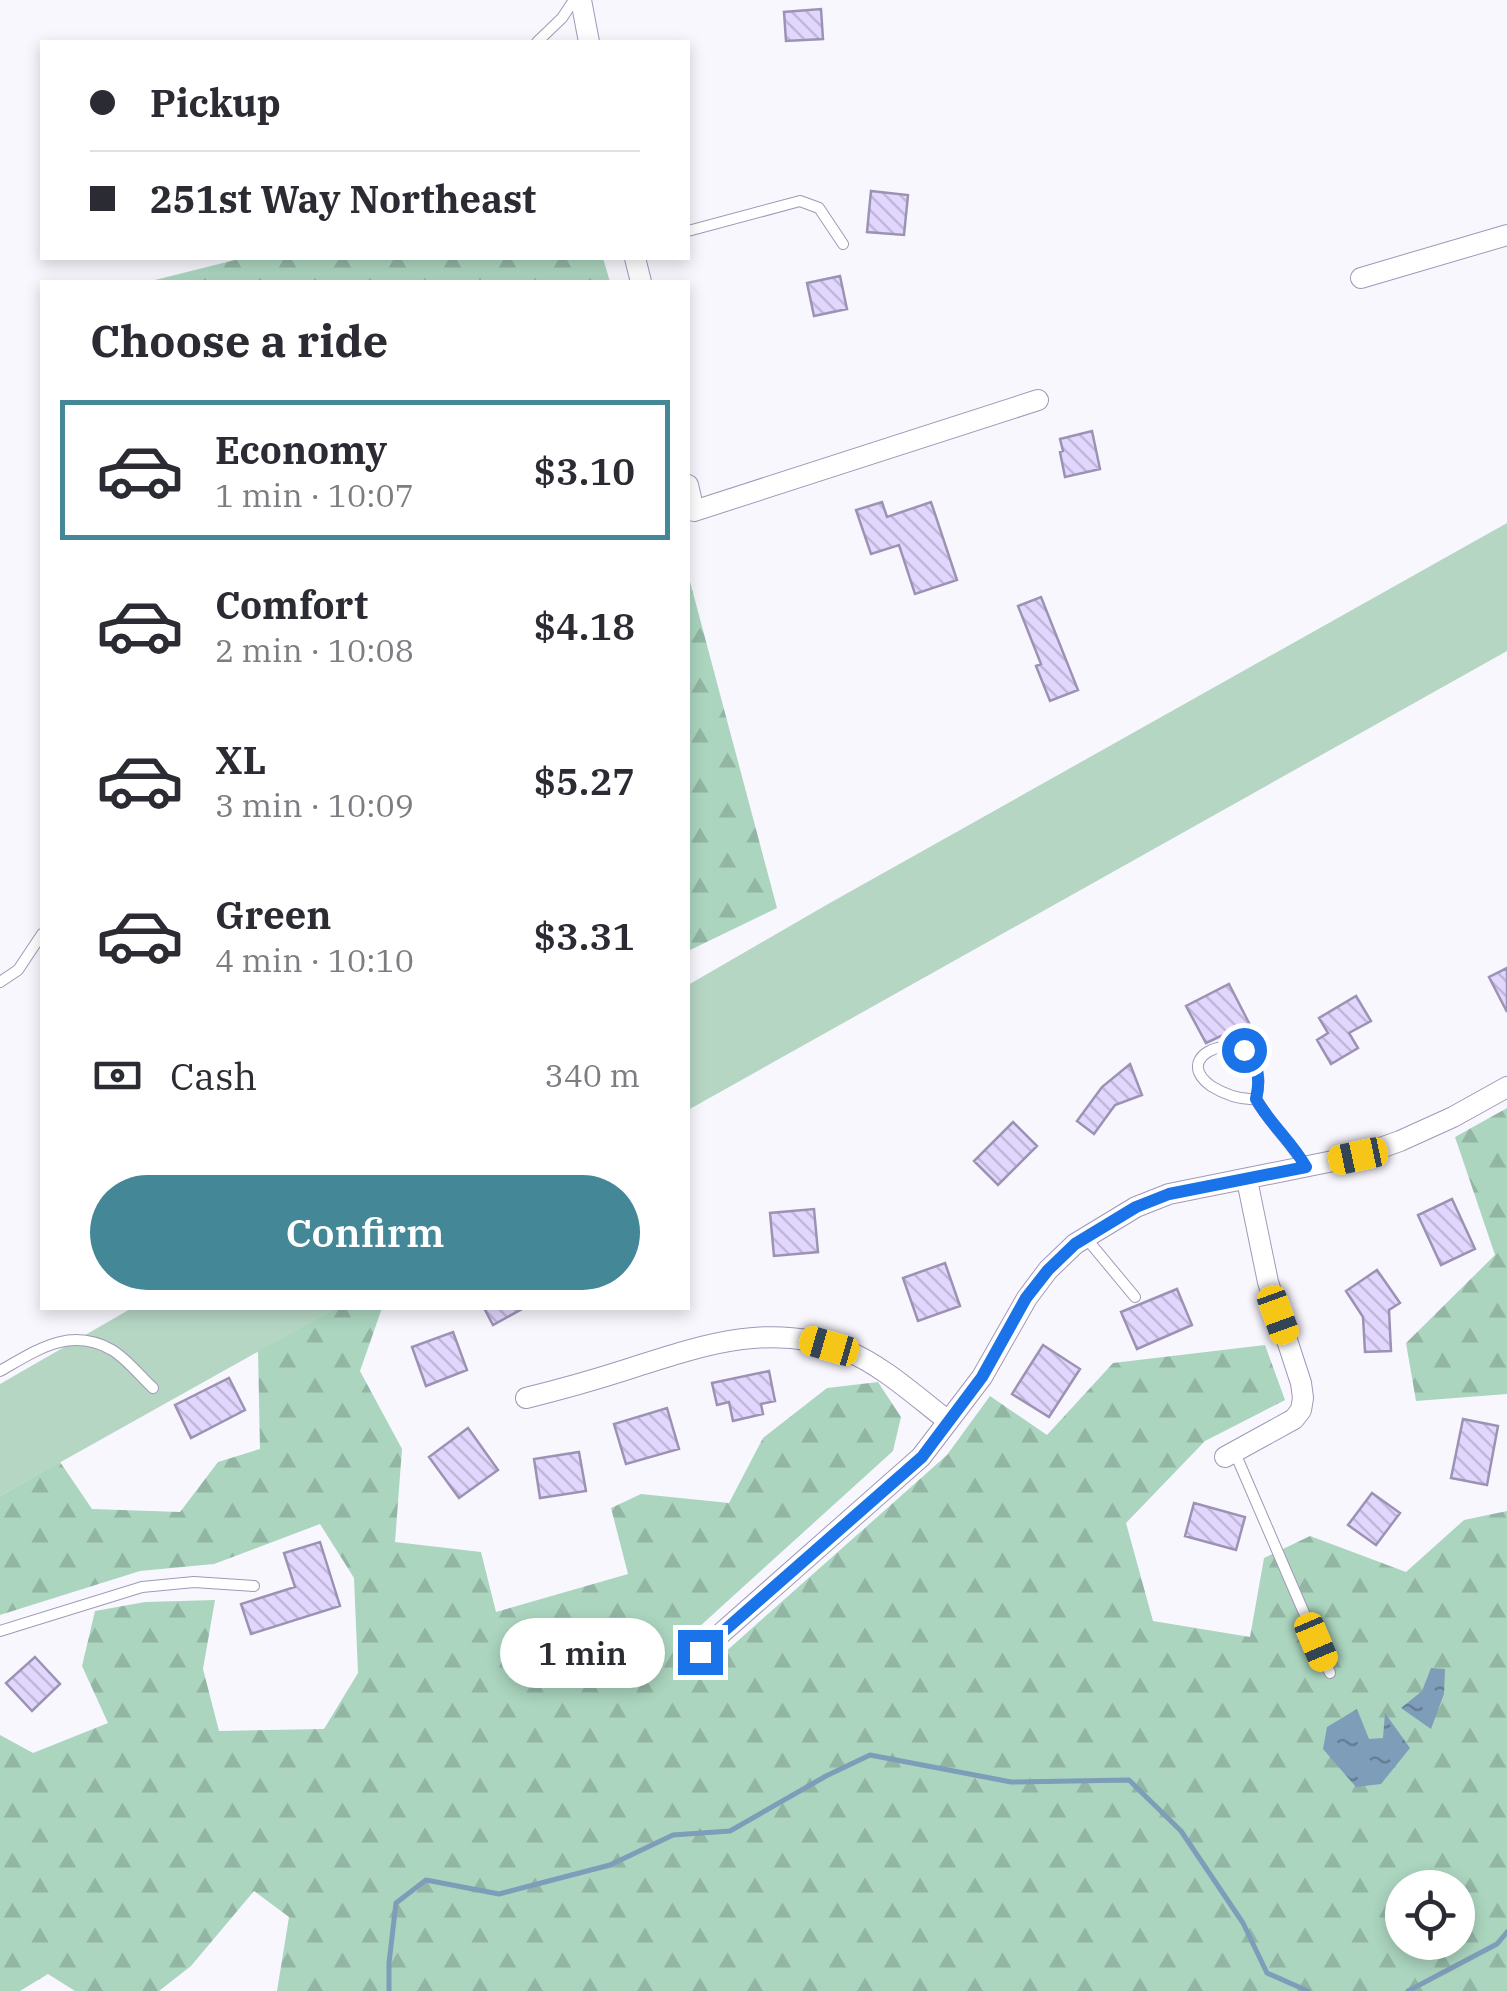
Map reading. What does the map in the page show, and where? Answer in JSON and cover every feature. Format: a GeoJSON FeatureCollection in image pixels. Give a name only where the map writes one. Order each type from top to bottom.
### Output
{"type":"FeatureCollection","features":[{"type":"Feature","properties":{"kind":"street"},"geometry":{"type":"LineString","coordinates":[[578,0],[588,40]]}},
{"type":"Feature","properties":{"kind":"street"},"geometry":{"type":"LineString","coordinates":[[1361,278],[1507,235]]}},
{"type":"Feature","properties":{"kind":"street"},"geometry":{"type":"LineString","coordinates":[[690,494],[694,511],[1038,400]]}},
{"type":"Feature","properties":{"kind":"street"},"geometry":{"type":"LineString","coordinates":[[700,1652],[922,1457],[982,1377],[1026,1298],[1048,1270],[1085,1237],[1136,1207],[1169,1194],[1358,1156],[1453,1117],[1507,1087]]}},
{"type":"Feature","properties":{"kind":"street"},"geometry":{"type":"LineString","coordinates":[[1230,1454],[1294,1419],[1303,1398],[1296,1364],[1268,1282],[1247,1180]]}},
{"type":"Feature","properties":{"kind":"street"},"geometry":{"type":"LineString","coordinates":[[526,1398],[707,1345],[763,1336],[809,1340],[849,1352],[948,1421]]}},
{"type":"Feature","properties":{"kind":"lane"},"geometry":{"type":"LineString","coordinates":[[540,40],[578,0]]}},
{"type":"Feature","properties":{"kind":"lane"},"geometry":{"type":"LineString","coordinates":[[690,230],[800,201],[819,208],[844,244]]}},
{"type":"Feature","properties":{"kind":"lane"},"geometry":{"type":"LineString","coordinates":[[0,982],[18,970],[40,937]]}},
{"type":"Feature","properties":{"kind":"lane"},"geometry":{"type":"LineString","coordinates":[[1256,1099],[1212,1086],[1198,1068],[1200,1058],[1208,1050],[1225,1046],[1244,1050],[1256,1064],[1260,1083],[1256,1099],[1266,1118],[1296,1149],[1306,1167]]}},
{"type":"Feature","properties":{"kind":"lane"},"geometry":{"type":"LineString","coordinates":[[1085,1237],[1135,1297]]}},
{"type":"Feature","properties":{"kind":"lane"},"geometry":{"type":"LineString","coordinates":[[0,1371],[46,1344],[82,1338],[113,1351],[153,1388]]}},
{"type":"Feature","properties":{"kind":"lane"},"geometry":{"type":"LineString","coordinates":[[1230,1454],[1330,1674]]}},
{"type":"Feature","properties":{"kind":"lane"},"geometry":{"type":"LineString","coordinates":[[0,1631],[142,1587],[194,1582],[254,1586]]}},
{"type":"Feature","properties":{"kind":"green space"},"geometry":{"type":"Polygon","coordinates":[[[235,260],[604,260],[609,280],[155,280],[235,260]]]}},
{"type":"Feature","properties":{"kind":"green space"},"geometry":{"type":"Polygon","coordinates":[[[1507,523],[1507,651],[690,1109],[690,984],[1507,523]]]}},
{"type":"Feature","properties":{"kind":"green space"},"geometry":{"type":"Polygon","coordinates":[[[690,582],[777,908],[690,950],[690,582]]]}},
{"type":"Feature","properties":{"kind":"green space"},"geometry":{"type":"Polygon","coordinates":[[[1507,1108],[1507,1394],[1416,1401],[1406,1343],[1495,1255],[1455,1137],[1507,1108]]]}},
{"type":"Feature","properties":{"kind":"green space"},"geometry":{"type":"Polygon","coordinates":[[[129,1310],[332,1310],[0,1496],[0,1384],[129,1310]]]}},
{"type":"Feature","properties":{"kind":"green space"},"geometry":{"type":"Polygon","coordinates":[[[332,1310],[381,1310],[360,1371],[402,1449],[395,1542],[481,1552],[496,1612],[628,1574],[611,1508],[641,1494],[729,1503],[763,1438],[827,1388],[878,1382],[901,1417],[893,1451],[688,1637],[723,1654],[947,1455],[990,1396],[1047,1435],[1113,1363],[1265,1345],[1285,1400],[1205,1441],[1126,1523],[1153,1621],[1250,1637],[1264,1558],[1310,1536],[1406,1572],[1464,1520],[1507,1511],[1507,1991],[277,1991],[289,1917],[254,1891],[191,1966],[159,1991],[75,1991],[48,1974],[20,1991],[0,1991],[0,1735],[33,1753],[108,1723],[82,1666],[95,1611],[145,1602],[215,1600],[203,1669],[219,1731],[324,1729],[358,1673],[354,1578],[320,1524],[214,1564],[140,1571],[0,1615],[0,1496],[60,1462],[92,1509],[180,1512],[218,1462],[260,1449],[258,1351],[332,1310]]]}},
{"type":"Feature","properties":{"kind":"water"},"geometry":{"type":"Polygon","coordinates":[[[1431,1668],[1445,1669],[1444,1694],[1431,1729],[1401,1708],[1422,1691],[1431,1668]]]}},
{"type":"Feature","properties":{"kind":"water"},"geometry":{"type":"Polygon","coordinates":[[[1357,1709],[1369,1739],[1383,1738],[1385,1713],[1410,1748],[1381,1784],[1356,1787],[1323,1749],[1327,1727],[1357,1709]]]}},
{"type":"Feature","properties":{"kind":"building"},"geometry":{"type":"Polygon","coordinates":[[[821,9],[823,39],[786,41],[784,12],[821,9]]]}},
{"type":"Feature","properties":{"kind":"building"},"geometry":{"type":"Polygon","coordinates":[[[871,191],[908,195],[904,235],[867,232],[871,191]]]}},
{"type":"Feature","properties":{"kind":"building"},"geometry":{"type":"Polygon","coordinates":[[[840,276],[847,309],[814,316],[807,283],[840,276]]]}},
{"type":"Feature","properties":{"kind":"building"},"geometry":{"type":"Polygon","coordinates":[[[1092,431],[1100,469],[1065,477],[1060,439],[1092,431]]]}},
{"type":"Feature","properties":{"kind":"building"},"geometry":{"type":"Polygon","coordinates":[[[882,502],[887,517],[931,502],[957,580],[915,594],[899,545],[871,554],[856,510],[882,502]]]}},
{"type":"Feature","properties":{"kind":"building"},"geometry":{"type":"Polygon","coordinates":[[[1041,597],[1078,690],[1050,701],[1036,666],[1041,664],[1018,606],[1041,597]]]}},
{"type":"Feature","properties":{"kind":"building"},"geometry":{"type":"Polygon","coordinates":[[[1507,968],[1507,1012],[1489,977],[1507,968]]]}},
{"type":"Feature","properties":{"kind":"building"},"geometry":{"type":"Polygon","coordinates":[[[1229,984],[1249,1023],[1206,1043],[1186,1006],[1229,984]]]}},
{"type":"Feature","properties":{"kind":"building"},"geometry":{"type":"Polygon","coordinates":[[[1356,996],[1371,1021],[1349,1033],[1358,1048],[1331,1064],[1317,1040],[1328,1033],[1319,1018],[1356,996]]]}},
{"type":"Feature","properties":{"kind":"building"},"geometry":{"type":"Polygon","coordinates":[[[1130,1064],[1142,1095],[1115,1105],[1094,1134],[1077,1121],[1102,1087],[1130,1064]]]}},
{"type":"Feature","properties":{"kind":"building"},"geometry":{"type":"Polygon","coordinates":[[[1013,1122],[1037,1146],[998,1185],[974,1161],[1013,1122]]]}},
{"type":"Feature","properties":{"kind":"building"},"geometry":{"type":"Polygon","coordinates":[[[1452,1199],[1475,1249],[1441,1265],[1418,1215],[1452,1199]]]}},
{"type":"Feature","properties":{"kind":"building"},"geometry":{"type":"Polygon","coordinates":[[[814,1209],[818,1252],[774,1256],[770,1213],[814,1209]]]}},
{"type":"Feature","properties":{"kind":"building"},"geometry":{"type":"Polygon","coordinates":[[[945,1263],[960,1306],[918,1321],[903,1278],[945,1263]]]}},
{"type":"Feature","properties":{"kind":"building"},"geometry":{"type":"Polygon","coordinates":[[[1377,1270],[1400,1303],[1389,1310],[1391,1351],[1365,1352],[1363,1317],[1346,1291],[1377,1270]]]}},
{"type":"Feature","properties":{"kind":"building"},"geometry":{"type":"Polygon","coordinates":[[[1177,1289],[1192,1325],[1137,1349],[1121,1312],[1177,1289]]]}},
{"type":"Feature","properties":{"kind":"building"},"geometry":{"type":"Polygon","coordinates":[[[485,1310],[520,1310],[493,1325],[485,1310]]]}},
{"type":"Feature","properties":{"kind":"building"},"geometry":{"type":"Polygon","coordinates":[[[453,1332],[467,1370],[426,1386],[412,1347],[453,1332]]]}},
{"type":"Feature","properties":{"kind":"building"},"geometry":{"type":"Polygon","coordinates":[[[1043,1345],[1080,1369],[1049,1417],[1012,1394],[1043,1345]]]}},
{"type":"Feature","properties":{"kind":"building"},"geometry":{"type":"Polygon","coordinates":[[[769,1371],[775,1401],[761,1404],[763,1414],[733,1421],[729,1402],[717,1405],[712,1383],[769,1371]]]}},
{"type":"Feature","properties":{"kind":"building"},"geometry":{"type":"Polygon","coordinates":[[[229,1378],[245,1410],[191,1438],[175,1405],[229,1378]]]}},
{"type":"Feature","properties":{"kind":"building"},"geometry":{"type":"Polygon","coordinates":[[[667,1408],[679,1449],[626,1464],[614,1424],[667,1408]]]}},
{"type":"Feature","properties":{"kind":"building"},"geometry":{"type":"Polygon","coordinates":[[[1463,1419],[1498,1426],[1487,1485],[1451,1478],[1463,1419]]]}},
{"type":"Feature","properties":{"kind":"building"},"geometry":{"type":"Polygon","coordinates":[[[468,1428],[498,1470],[459,1498],[429,1457],[468,1428]]]}},
{"type":"Feature","properties":{"kind":"building"},"geometry":{"type":"Polygon","coordinates":[[[579,1452],[586,1491],[540,1498],[534,1459],[579,1452]]]}},
{"type":"Feature","properties":{"kind":"building"},"geometry":{"type":"Polygon","coordinates":[[[1372,1493],[1400,1513],[1376,1545],[1348,1525],[1372,1493]]]}},
{"type":"Feature","properties":{"kind":"building"},"geometry":{"type":"Polygon","coordinates":[[[1194,1503],[1245,1517],[1236,1550],[1185,1536],[1194,1503]]]}},
{"type":"Feature","properties":{"kind":"building"},"geometry":{"type":"Polygon","coordinates":[[[320,1542],[340,1606],[251,1634],[241,1604],[295,1587],[284,1553],[320,1542]]]}},
{"type":"Feature","properties":{"kind":"building"},"geometry":{"type":"Polygon","coordinates":[[[35,1657],[60,1684],[32,1711],[6,1683],[35,1657]]]}},
{"type":"Feature","properties":{"kind":"waterway"},"geometry":{"type":"LineString","coordinates":[[389,1991],[396,1903],[426,1880],[499,1894],[610,1865],[673,1835],[730,1831],[870,1755],[1011,1782],[1129,1780],[1181,1831],[1243,1923],[1267,1973],[1308,1991]]}},
{"type":"Feature","properties":{"kind":"waterway"},"geometry":{"type":"LineString","coordinates":[[1408,1991],[1497,1944],[1507,1932]]}},
{"type":"Feature","properties":{"kind":"route"},"geometry":{"type":"LineString","coordinates":[[700,1652],[922,1457],[982,1377],[1026,1298],[1075,1244],[1136,1207],[1169,1194],[1306,1167],[1296,1149],[1266,1118],[1256,1099],[1260,1083],[1256,1064],[1244,1050]]}}]}
